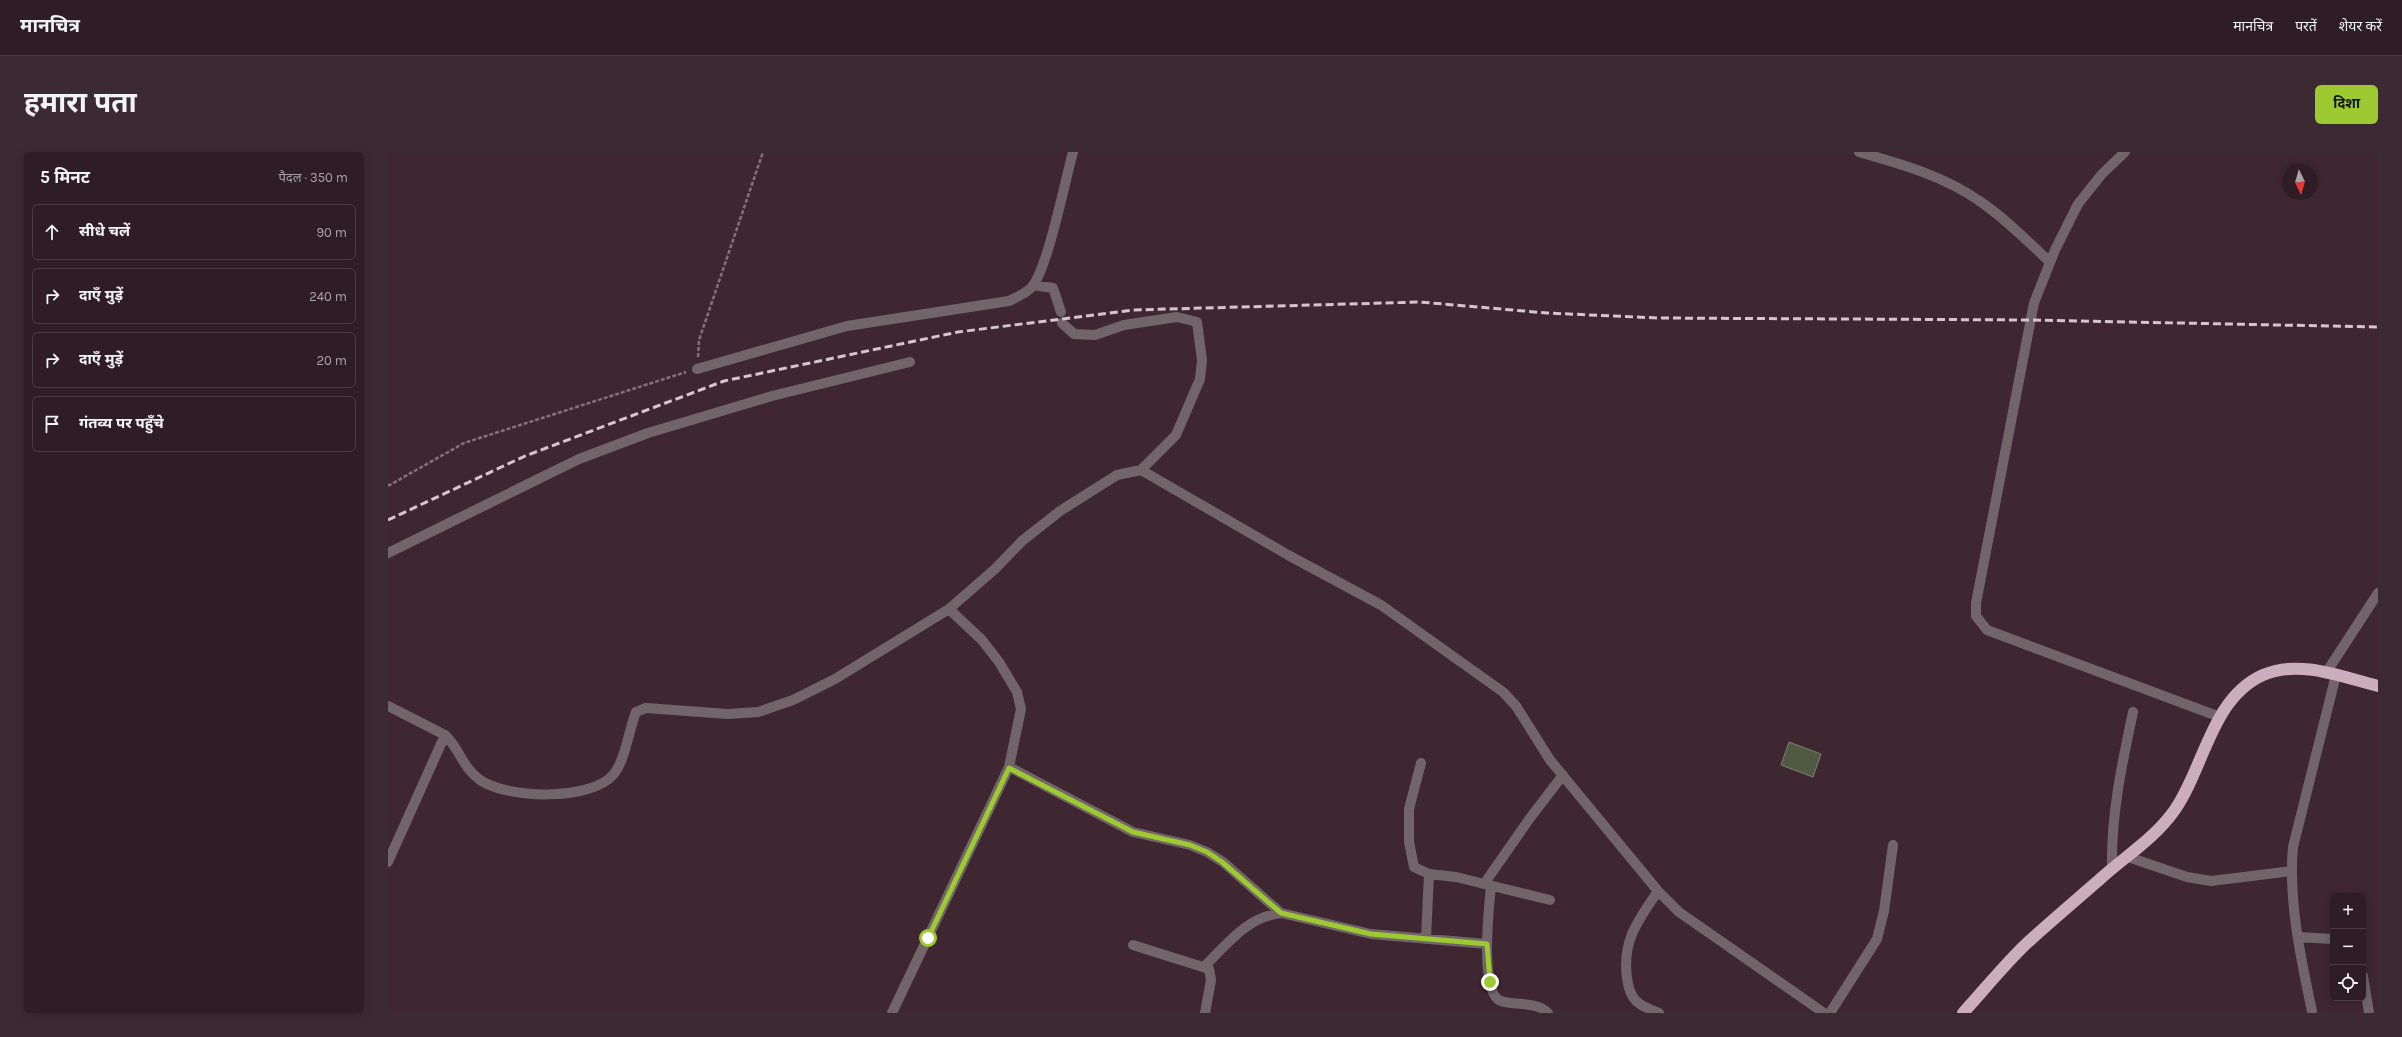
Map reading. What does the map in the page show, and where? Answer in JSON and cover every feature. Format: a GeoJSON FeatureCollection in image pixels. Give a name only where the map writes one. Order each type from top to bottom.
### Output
{"type":"FeatureCollection","features":[{"type":"Feature","properties":{"kind":"highway"},"geometry":{"type":"LineString","coordinates":[[1963,1013],[2026,945],[2112,868],[2128,857],[2156,833],[2175,810],[2220,717],[2230,702],[2244,688],[2262,675],[2281,669],[2301,668],[2378,686]]}},
{"type":"Feature","properties":{"kind":"street"},"geometry":{"type":"LineString","coordinates":[[697,369],[847,326],[1008,301],[1026,293],[1033,285],[1042,267],[1073,152]]}},
{"type":"Feature","properties":{"kind":"street"},"geometry":{"type":"LineString","coordinates":[[1859,152],[1916,169],[1948,183],[1978,200],[2050,262]]}},
{"type":"Feature","properties":{"kind":"street"},"geometry":{"type":"LineString","coordinates":[[2125,152],[2102,174],[2078,204],[2050,262],[2034,303],[1976,603],[1976,616],[1987,630],[2220,717]]}},
{"type":"Feature","properties":{"kind":"street"},"geometry":{"type":"LineString","coordinates":[[1033,285],[1053,288],[1061,312]]}},
{"type":"Feature","properties":{"kind":"street"},"geometry":{"type":"LineString","coordinates":[[388,706],[445,735],[452,742],[463,764],[481,780],[501,790],[531,795],[580,790],[602,783],[613,775],[620,762],[636,712],[646,708],[728,714],[758,712],[793,700],[835,679],[949,609],[995,569],[1022,541],[1060,511],[1117,475],[1141,470],[1176,435],[1200,379],[1202,360],[1197,322],[1177,318],[1124,325],[1095,335],[1074,334],[1062,323]]}},
{"type":"Feature","properties":{"kind":"street"},"geometry":{"type":"LineString","coordinates":[[388,553],[579,459],[648,433],[772,396],[910,362]]}},
{"type":"Feature","properties":{"kind":"street"},"geometry":{"type":"LineString","coordinates":[[1141,470],[1288,555],[1381,606],[1503,692],[1516,706],[1550,760],[1658,892],[1679,912],[1824,1013]]}},
{"type":"Feature","properties":{"kind":"street"},"geometry":{"type":"LineString","coordinates":[[2312,1011],[2298,937],[2292,871],[2292,847],[2331,674],[2378,593]]}},
{"type":"Feature","properties":{"kind":"street"},"geometry":{"type":"LineString","coordinates":[[892,1013],[1009,768],[1021,709],[1017,692],[982,640],[949,609]]}},
{"type":"Feature","properties":{"kind":"street"},"geometry":{"type":"LineString","coordinates":[[2112,868],[2111,835],[2115,797],[2133,712]]}},
{"type":"Feature","properties":{"kind":"street"},"geometry":{"type":"LineString","coordinates":[[388,862],[445,735]]}},
{"type":"Feature","properties":{"kind":"street"},"geometry":{"type":"LineString","coordinates":[[1421,763],[1409,809],[1409,842],[1414,867],[1429,874],[1456,877],[1550,900]]}},
{"type":"Feature","properties":{"kind":"street"},"geometry":{"type":"LineString","coordinates":[[1009,768],[1133,832],[1190,845],[1207,852],[1222,862],[1281,913]]}},
{"type":"Feature","properties":{"kind":"street"},"geometry":{"type":"LineString","coordinates":[[1548,1013],[1539,1007],[1501,1001],[1496,999],[1492,993],[1488,970],[1487,944],[1488,885],[1563,775]]}},
{"type":"Feature","properties":{"kind":"street"},"geometry":{"type":"LineString","coordinates":[[1830,1013],[1877,939],[1884,911],[1893,845]]}},
{"type":"Feature","properties":{"kind":"street"},"geometry":{"type":"LineString","coordinates":[[2128,857],[2187,877],[2211,881],[2292,871]]}},
{"type":"Feature","properties":{"kind":"street"},"geometry":{"type":"LineString","coordinates":[[1426,938],[1429,874]]}},
{"type":"Feature","properties":{"kind":"street"},"geometry":{"type":"LineString","coordinates":[[1658,892],[1635,926],[1627,943],[1625,963],[1628,988],[1634,1000],[1641,1007],[1659,1013]]}},
{"type":"Feature","properties":{"kind":"street"},"geometry":{"type":"LineString","coordinates":[[1204,967],[1245,925],[1267,914],[1281,913],[1371,934],[1487,944]]}},
{"type":"Feature","properties":{"kind":"street"},"geometry":{"type":"LineString","coordinates":[[2298,937],[2330,939]]}},
{"type":"Feature","properties":{"kind":"street"},"geometry":{"type":"LineString","coordinates":[[1133,944],[1209,969],[1212,975],[1205,1013]]}},
{"type":"Feature","properties":{"kind":"street"},"geometry":{"type":"LineString","coordinates":[[2366,994],[2369,1013]]}},
{"type":"Feature","properties":{"kind":"path"},"geometry":{"type":"LineString","coordinates":[[388,486],[464,443],[697,369],[699,340],[763,152]]}},
{"type":"Feature","properties":{"kind":"building"},"geometry":{"type":"Polygon","coordinates":[[[1789,742],[1821,754],[1813,777],[1781,765],[1789,742]]]}},
{"type":"Feature","properties":{"kind":"railway"},"geometry":{"type":"LineString","coordinates":[[388,520],[525,456],[724,381],[958,332],[1133,310],[1420,302],[1547,313],[1658,318],[2030,320],[2378,327]]}},
{"type":"Feature","properties":{"kind":"route"},"geometry":{"type":"LineString","coordinates":[[928,938],[1009,768],[1133,832],[1190,845],[1207,852],[1222,862],[1281,913],[1371,934],[1487,944],[1490,982]]}}]}
